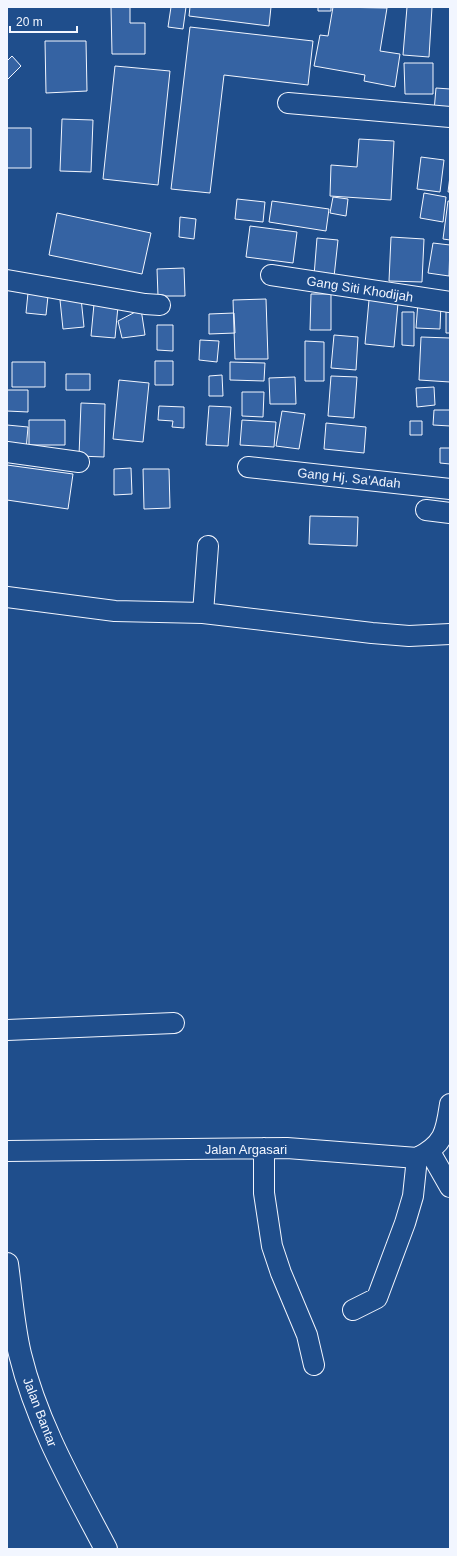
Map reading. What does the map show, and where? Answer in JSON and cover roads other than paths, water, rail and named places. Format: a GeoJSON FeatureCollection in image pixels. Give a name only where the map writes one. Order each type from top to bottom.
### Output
{"type":"FeatureCollection","features":[{"type":"Feature","properties":{"kind":"street"},"geometry":{"type":"LineString","coordinates":[[288,103],[450,117]]}},
{"type":"Feature","properties":{"kind":"street","name":"Gang Siti Khodijah"},"geometry":{"type":"LineString","coordinates":[[271,275],[450,302]]}},
{"type":"Feature","properties":{"kind":"street"},"geometry":{"type":"LineString","coordinates":[[7,280],[145,304],[160,305]]}},
{"type":"Feature","properties":{"kind":"street"},"geometry":{"type":"LineString","coordinates":[[7,452],[80,462]]}},
{"type":"Feature","properties":{"kind":"street","name":"Gang Hj. Sa'Adah"},"geometry":{"type":"LineString","coordinates":[[248,468],[450,489]]}},
{"type":"Feature","properties":{"kind":"street"},"geometry":{"type":"LineString","coordinates":[[426,510],[450,513]]}},
{"type":"Feature","properties":{"kind":"street"},"geometry":{"type":"LineString","coordinates":[[203,613],[208,546]]}},
{"type":"Feature","properties":{"kind":"street"},"geometry":{"type":"LineString","coordinates":[[7,597],[115,611],[203,613],[372,633],[409,636],[450,634]]}},
{"type":"Feature","properties":{"kind":"street"},"geometry":{"type":"LineString","coordinates":[[7,1030],[174,1023]]}},
{"type":"Feature","properties":{"kind":"street"},"geometry":{"type":"LineString","coordinates":[[353,1310],[377,1298],[411,1202],[424,1155],[446,1131],[450,1104]]}},
{"type":"Feature","properties":{"kind":"street"},"geometry":{"type":"LineString","coordinates":[[264,1148],[264,1193],[272,1246],[281,1273],[307,1335],[314,1365]]}},
{"type":"Feature","properties":{"kind":"street","name":"Jalan Argasari"},"geometry":{"type":"LineString","coordinates":[[7,1151],[264,1148],[424,1155]]}},
{"type":"Feature","properties":{"kind":"street"},"geometry":{"type":"LineString","coordinates":[[424,1155],[450,1187]]}},
{"type":"Feature","properties":{"kind":"street","name":"Jalan Bantar"},"geometry":{"type":"LineString","coordinates":[[7,1264],[20,1353],[35,1403],[53,1446],[106,1549]]}}]}
